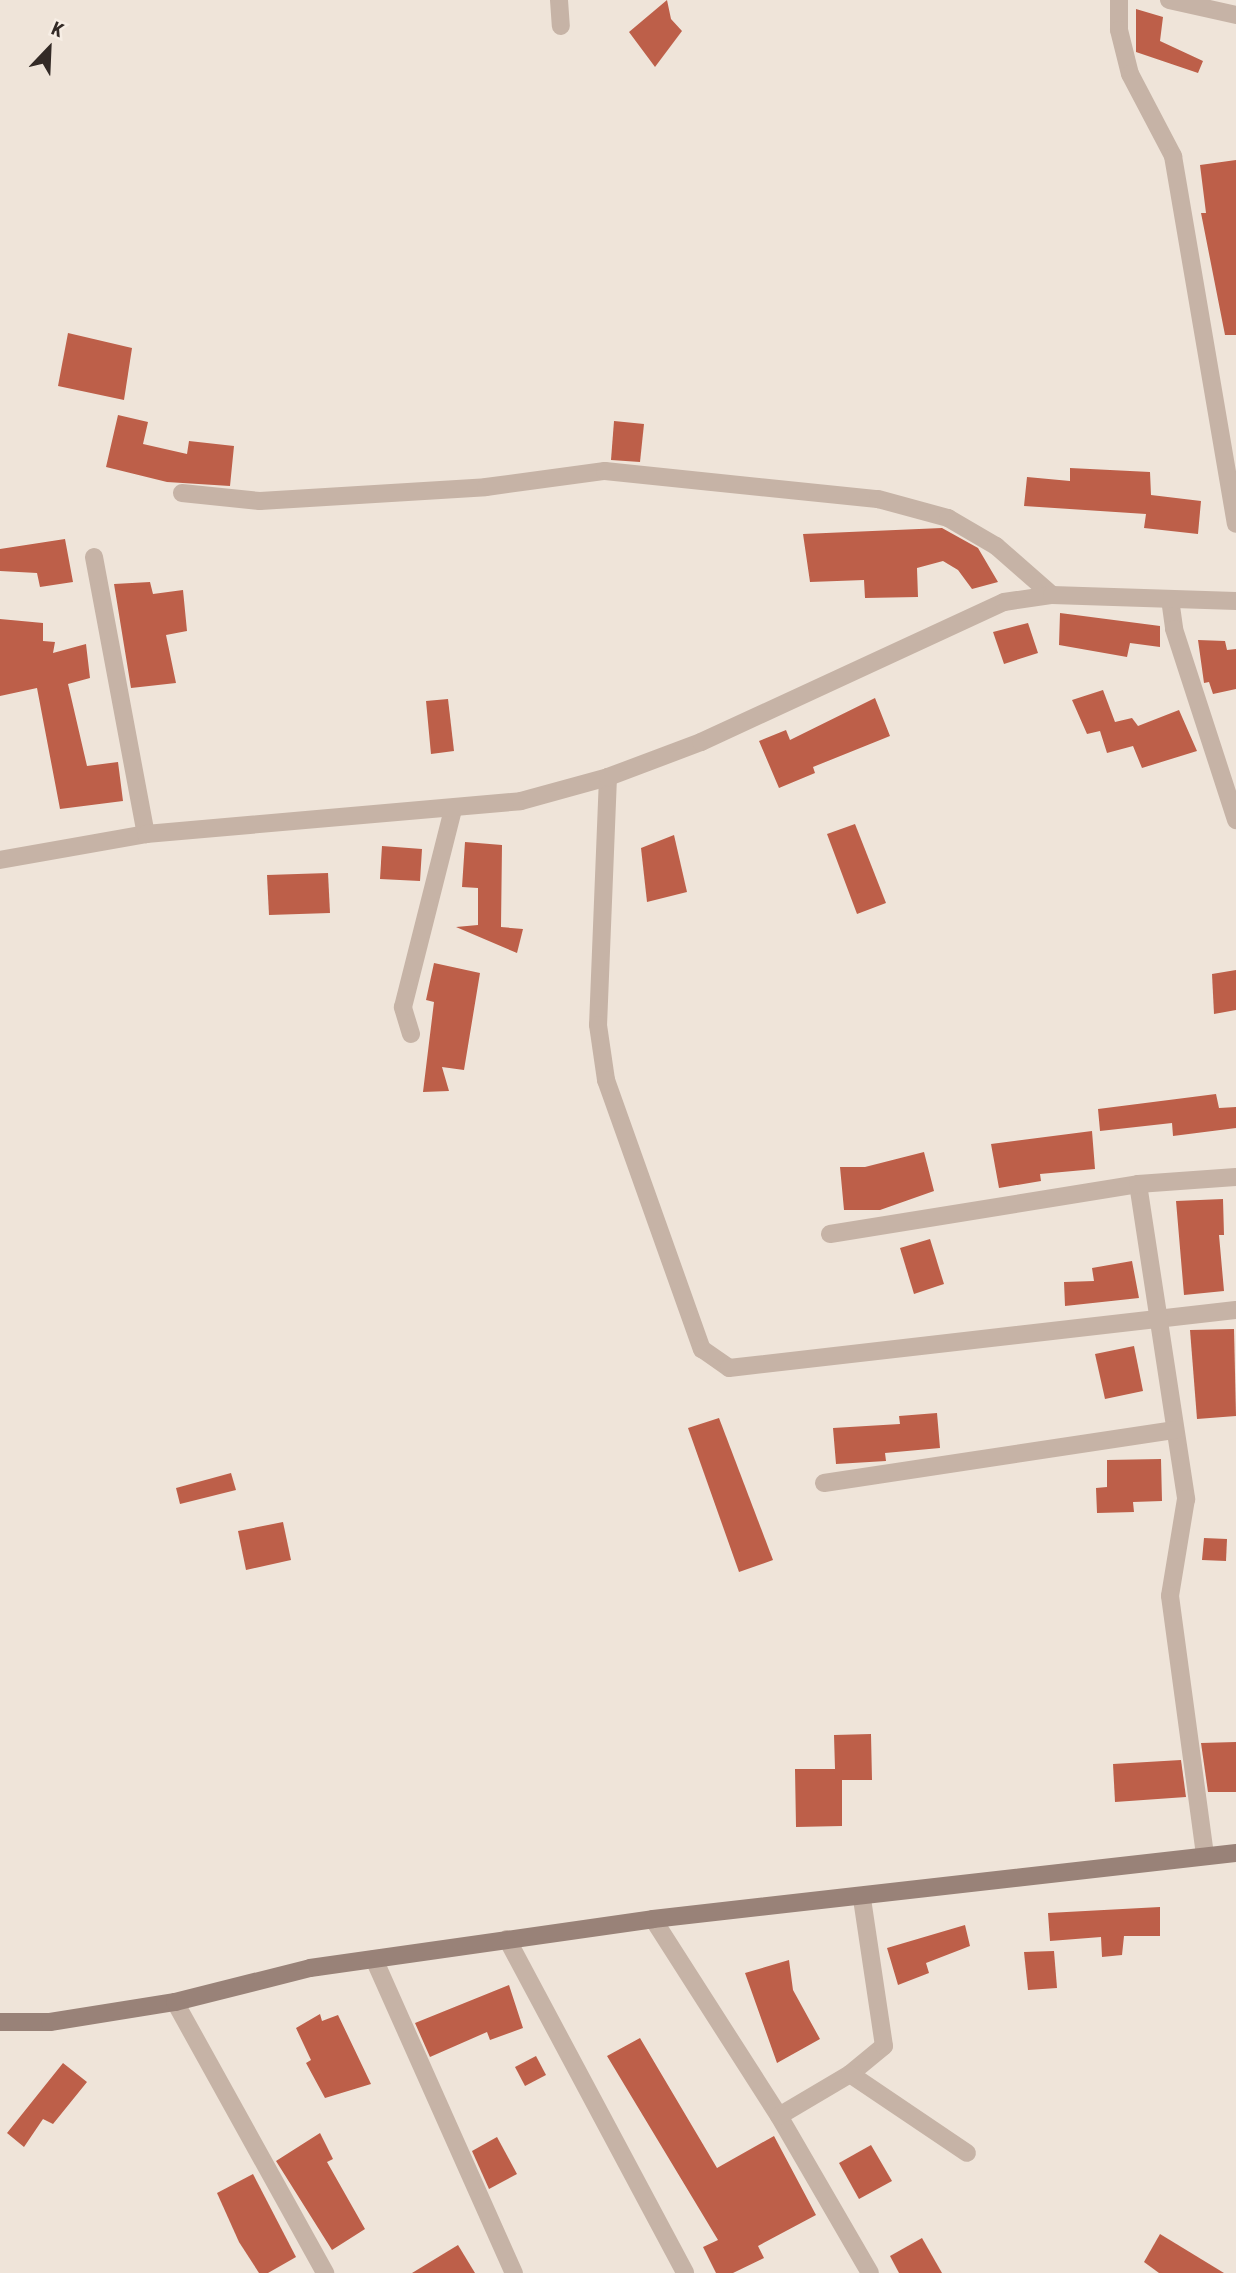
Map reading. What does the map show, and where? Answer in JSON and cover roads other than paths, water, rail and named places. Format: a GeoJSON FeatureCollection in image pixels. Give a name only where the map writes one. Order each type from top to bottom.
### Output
{"type":"FeatureCollection","features":[{"type":"Feature","properties":{"kind":"main road"},"geometry":{"type":"LineString","coordinates":[[0,2022],[50,2022],[175,2002],[310,1968],[653,1919],[862,1898],[1236,1853]]}},
{"type":"Feature","properties":{"kind":"street"},"geometry":{"type":"LineString","coordinates":[[559,0],[561,26]]}},
{"type":"Feature","properties":{"kind":"street"},"geometry":{"type":"LineString","coordinates":[[1119,0],[1119,30],[1130,74],[1173,156],[1236,524]]}},
{"type":"Feature","properties":{"kind":"street"},"geometry":{"type":"LineString","coordinates":[[1169,0],[1236,15]]}},
{"type":"Feature","properties":{"kind":"street"},"geometry":{"type":"LineString","coordinates":[[182,493],[260,501],[486,487],[605,471],[878,499],[948,518],[996,546],[1052,595]]}},
{"type":"Feature","properties":{"kind":"street"},"geometry":{"type":"LineString","coordinates":[[94,556],[146,834]]}},
{"type":"Feature","properties":{"kind":"street"},"geometry":{"type":"LineString","coordinates":[[0,860],[146,834],[521,801],[608,777],[701,742],[1004,602],[1052,595],[1236,601]]}},
{"type":"Feature","properties":{"kind":"street"},"geometry":{"type":"LineString","coordinates":[[1170,599],[1174,629],[1236,820]]}},
{"type":"Feature","properties":{"kind":"street"},"geometry":{"type":"LineString","coordinates":[[608,777],[597,1025],[606,1080],[702,1349],[729,1368],[1158,1316],[1236,1310]]}},
{"type":"Feature","properties":{"kind":"street"},"geometry":{"type":"LineString","coordinates":[[411,1034],[403,1007],[453,808]]}},
{"type":"Feature","properties":{"kind":"street"},"geometry":{"type":"LineString","coordinates":[[830,1234],[1138,1184],[1236,1177]]}},
{"type":"Feature","properties":{"kind":"street"},"geometry":{"type":"LineString","coordinates":[[1138,1184],[1186,1499],[1170,1595],[1205,1856]]}},
{"type":"Feature","properties":{"kind":"street"},"geometry":{"type":"LineString","coordinates":[[824,1483],[1175,1430]]}},
{"type":"Feature","properties":{"kind":"street"},"geometry":{"type":"LineString","coordinates":[[779,2116],[850,2074],[884,2046],[862,1898]]}},
{"type":"Feature","properties":{"kind":"street"},"geometry":{"type":"LineString","coordinates":[[653,1919],[779,2116],[870,2273]]}},
{"type":"Feature","properties":{"kind":"street"},"geometry":{"type":"LineString","coordinates":[[507,1939],[685,2273]]}},
{"type":"Feature","properties":{"kind":"street"},"geometry":{"type":"LineString","coordinates":[[374,1959],[514,2273]]}},
{"type":"Feature","properties":{"kind":"street"},"geometry":{"type":"LineString","coordinates":[[175,2002],[325,2273]]}},
{"type":"Feature","properties":{"kind":"street"},"geometry":{"type":"LineString","coordinates":[[850,2074],[967,2152]]}}]}
